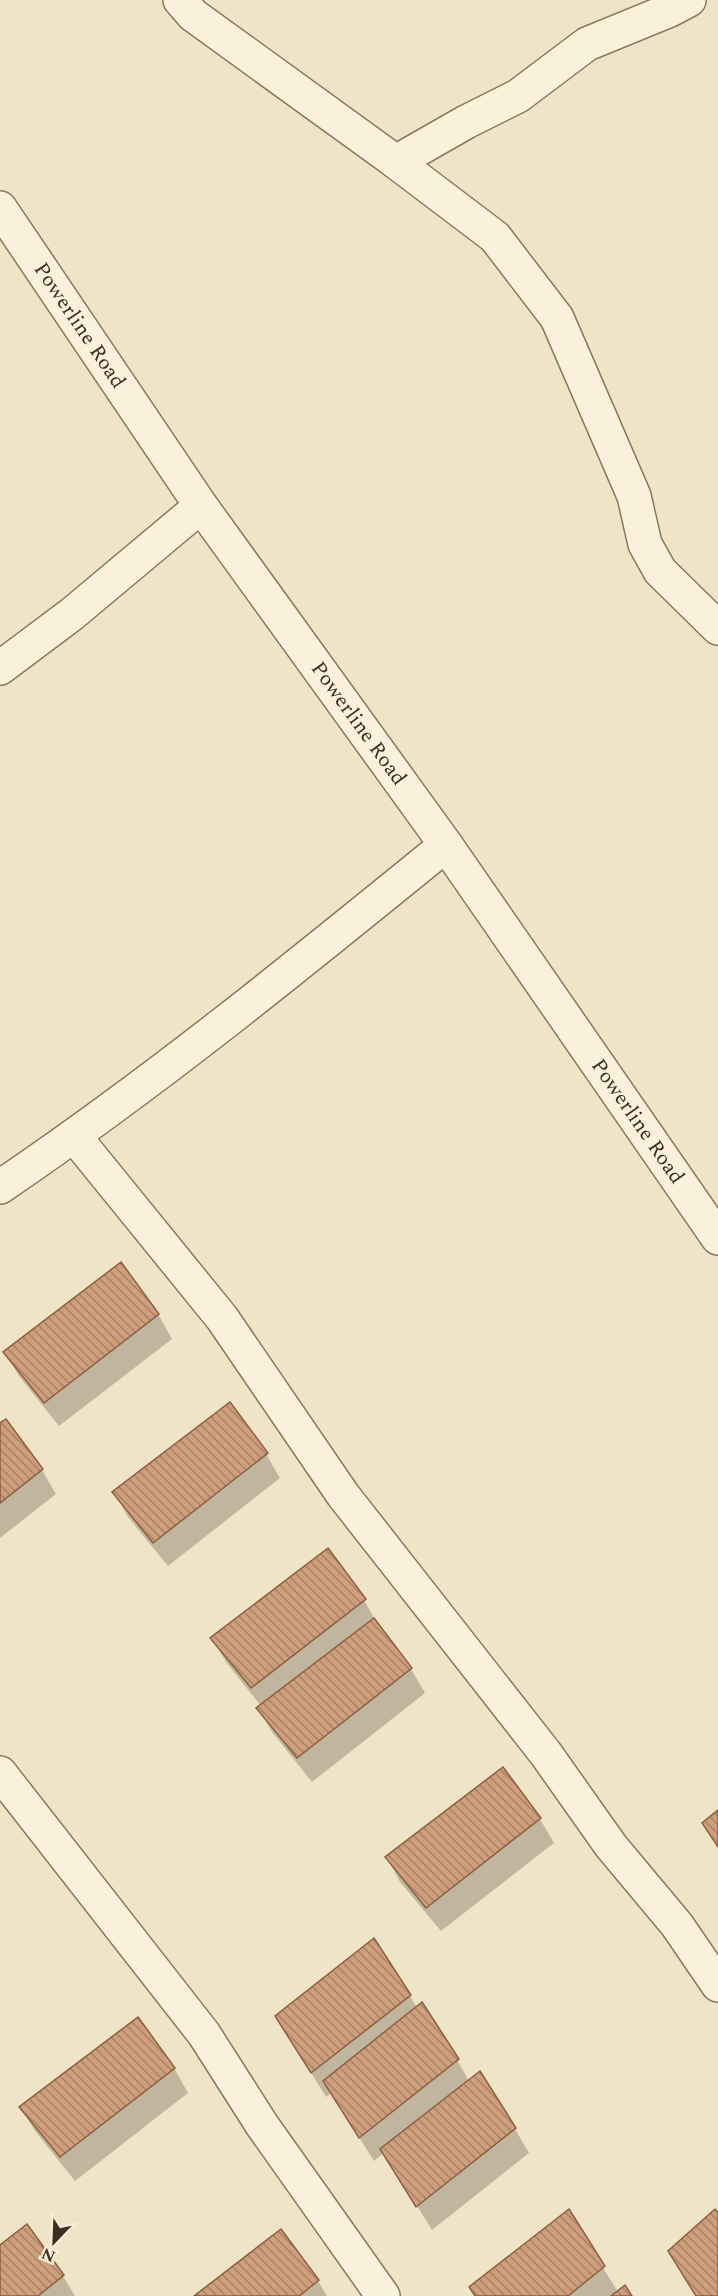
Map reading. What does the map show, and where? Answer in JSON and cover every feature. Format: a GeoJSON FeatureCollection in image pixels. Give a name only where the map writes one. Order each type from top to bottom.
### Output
{"type":"FeatureCollection","features":[{"type":"Feature","properties":{"kind":"street"},"geometry":{"type":"LineString","coordinates":[[180,0],[194,15],[495,237],[557,318],[634,496],[645,544],[660,571],[718,628]]}},
{"type":"Feature","properties":{"kind":"street"},"geometry":{"type":"LineString","coordinates":[[396,162],[466,122],[518,96],[587,44],[689,0]]}},
{"type":"Feature","properties":{"kind":"street","name":"Powerline Road"},"geometry":{"type":"LineString","coordinates":[[0,208],[201,506],[446,845],[718,1237]]}},
{"type":"Feature","properties":{"kind":"street"},"geometry":{"type":"LineString","coordinates":[[0,668],[72,614],[201,506]]}},
{"type":"Feature","properties":{"kind":"street"},"geometry":{"type":"LineString","coordinates":[[0,1187],[75,1137],[311,955],[446,845]]}},
{"type":"Feature","properties":{"kind":"street"},"geometry":{"type":"LineString","coordinates":[[75,1137],[222,1318],[343,1494],[546,1754],[611,1846],[677,1925],[718,1985]]}},
{"type":"Feature","properties":{"kind":"street"},"geometry":{"type":"LineString","coordinates":[[0,1773],[204,2034],[262,2125],[383,2296]]}},
{"type":"Feature","properties":{"kind":"building"},"geometry":{"type":"Polygon","coordinates":[[[121,1262],[159,1314],[44,1403],[3,1352],[121,1262]]]}},
{"type":"Feature","properties":{"kind":"building"},"geometry":{"type":"Polygon","coordinates":[[[230,1402],[268,1453],[153,1543],[112,1492],[230,1402]]]}},
{"type":"Feature","properties":{"kind":"building"},"geometry":{"type":"Polygon","coordinates":[[[6,1419],[43,1469],[0,1503],[0,1423],[6,1419]]]}},
{"type":"Feature","properties":{"kind":"building"},"geometry":{"type":"Polygon","coordinates":[[[328,1548],[366,1599],[251,1688],[210,1638],[328,1548]]]}},
{"type":"Feature","properties":{"kind":"building"},"geometry":{"type":"Polygon","coordinates":[[[374,1618],[412,1668],[297,1758],[256,1708],[374,1618]]]}},
{"type":"Feature","properties":{"kind":"building"},"geometry":{"type":"Polygon","coordinates":[[[503,1767],[541,1818],[426,1908],[385,1857],[503,1767]]]}},
{"type":"Feature","properties":{"kind":"building"},"geometry":{"type":"Polygon","coordinates":[[[718,1810],[718,1847],[702,1823],[718,1810]]]}},
{"type":"Feature","properties":{"kind":"building"},"geometry":{"type":"Polygon","coordinates":[[[374,1938],[411,1995],[311,2073],[275,2016],[374,1938]]]}},
{"type":"Feature","properties":{"kind":"building"},"geometry":{"type":"Polygon","coordinates":[[[422,2002],[459,2059],[359,2138],[323,2081],[422,2002]]]}},
{"type":"Feature","properties":{"kind":"building"},"geometry":{"type":"Polygon","coordinates":[[[138,2017],[175,2068],[60,2157],[19,2107],[138,2017]]]}},
{"type":"Feature","properties":{"kind":"building"},"geometry":{"type":"Polygon","coordinates":[[[480,2071],[516,2128],[416,2207],[380,2149],[480,2071]]]}},
{"type":"Feature","properties":{"kind":"building"},"geometry":{"type":"Polygon","coordinates":[[[569,2209],[605,2266],[568,2296],[475,2296],[469,2287],[569,2209]]]}},
{"type":"Feature","properties":{"kind":"building"},"geometry":{"type":"Polygon","coordinates":[[[715,2209],[718,2213],[718,2296],[696,2296],[668,2251],[715,2209]]]}},
{"type":"Feature","properties":{"kind":"building"},"geometry":{"type":"Polygon","coordinates":[[[27,2224],[64,2275],[38,2296],[0,2296],[0,2245],[27,2224]]]}},
{"type":"Feature","properties":{"kind":"building"},"geometry":{"type":"Polygon","coordinates":[[[281,2229],[319,2280],[299,2296],[194,2296],[281,2229]]]}},
{"type":"Feature","properties":{"kind":"building"},"geometry":{"type":"Polygon","coordinates":[[[625,2285],[632,2296],[611,2296],[625,2285]]]}}]}
